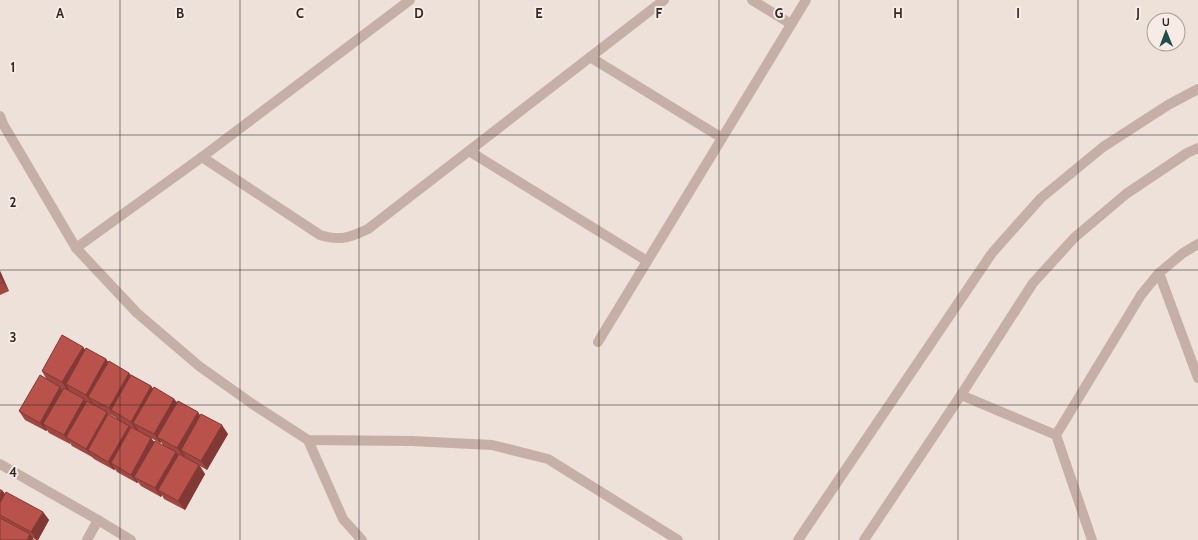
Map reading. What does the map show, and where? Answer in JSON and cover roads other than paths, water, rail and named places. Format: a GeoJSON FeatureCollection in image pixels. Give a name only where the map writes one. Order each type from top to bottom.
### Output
{"type":"FeatureCollection","features":[{"type":"Feature","properties":{"kind":"street"},"geometry":{"type":"LineString","coordinates":[[76,248],[202,157],[410,0]]}},
{"type":"Feature","properties":{"kind":"street"},"geometry":{"type":"LineString","coordinates":[[202,157],[320,235],[332,238],[355,236],[368,230],[664,0]]}},
{"type":"Feature","properties":{"kind":"street"},"geometry":{"type":"LineString","coordinates":[[752,0],[791,24]]}},
{"type":"Feature","properties":{"kind":"street"},"geometry":{"type":"LineString","coordinates":[[598,342],[806,0]]}},
{"type":"Feature","properties":{"kind":"street"},"geometry":{"type":"LineString","coordinates":[[590,57],[722,138]]}},
{"type":"Feature","properties":{"kind":"street"},"geometry":{"type":"LineString","coordinates":[[798,540],[992,253],[1041,198],[1103,147],[1168,105],[1198,89]]}},
{"type":"Feature","properties":{"kind":"street"},"geometry":{"type":"LineString","coordinates":[[1,122],[76,248],[137,312],[199,366],[251,403],[308,440],[412,441],[492,445],[548,458],[678,540]]}},
{"type":"Feature","properties":{"kind":"street"},"geometry":{"type":"LineString","coordinates":[[864,540],[961,395],[1033,282],[1074,238],[1126,194],[1187,153],[1198,148]]}},
{"type":"Feature","properties":{"kind":"street"},"geometry":{"type":"LineString","coordinates":[[469,151],[647,262]]}},
{"type":"Feature","properties":{"kind":"street"},"geometry":{"type":"LineString","coordinates":[[1056,435],[1141,295],[1159,273],[1183,253],[1198,244]]}},
{"type":"Feature","properties":{"kind":"street"},"geometry":{"type":"LineString","coordinates":[[1159,273],[1198,378]]}},
{"type":"Feature","properties":{"kind":"street"},"geometry":{"type":"LineString","coordinates":[[961,395],[1056,435],[1092,540]]}},
{"type":"Feature","properties":{"kind":"street"},"geometry":{"type":"LineString","coordinates":[[308,440],[343,519],[362,540]]}},
{"type":"Feature","properties":{"kind":"street"},"geometry":{"type":"LineString","coordinates":[[0,464],[131,540]]}},
{"type":"Feature","properties":{"kind":"street"},"geometry":{"type":"LineString","coordinates":[[86,540],[98,520]]}}]}
